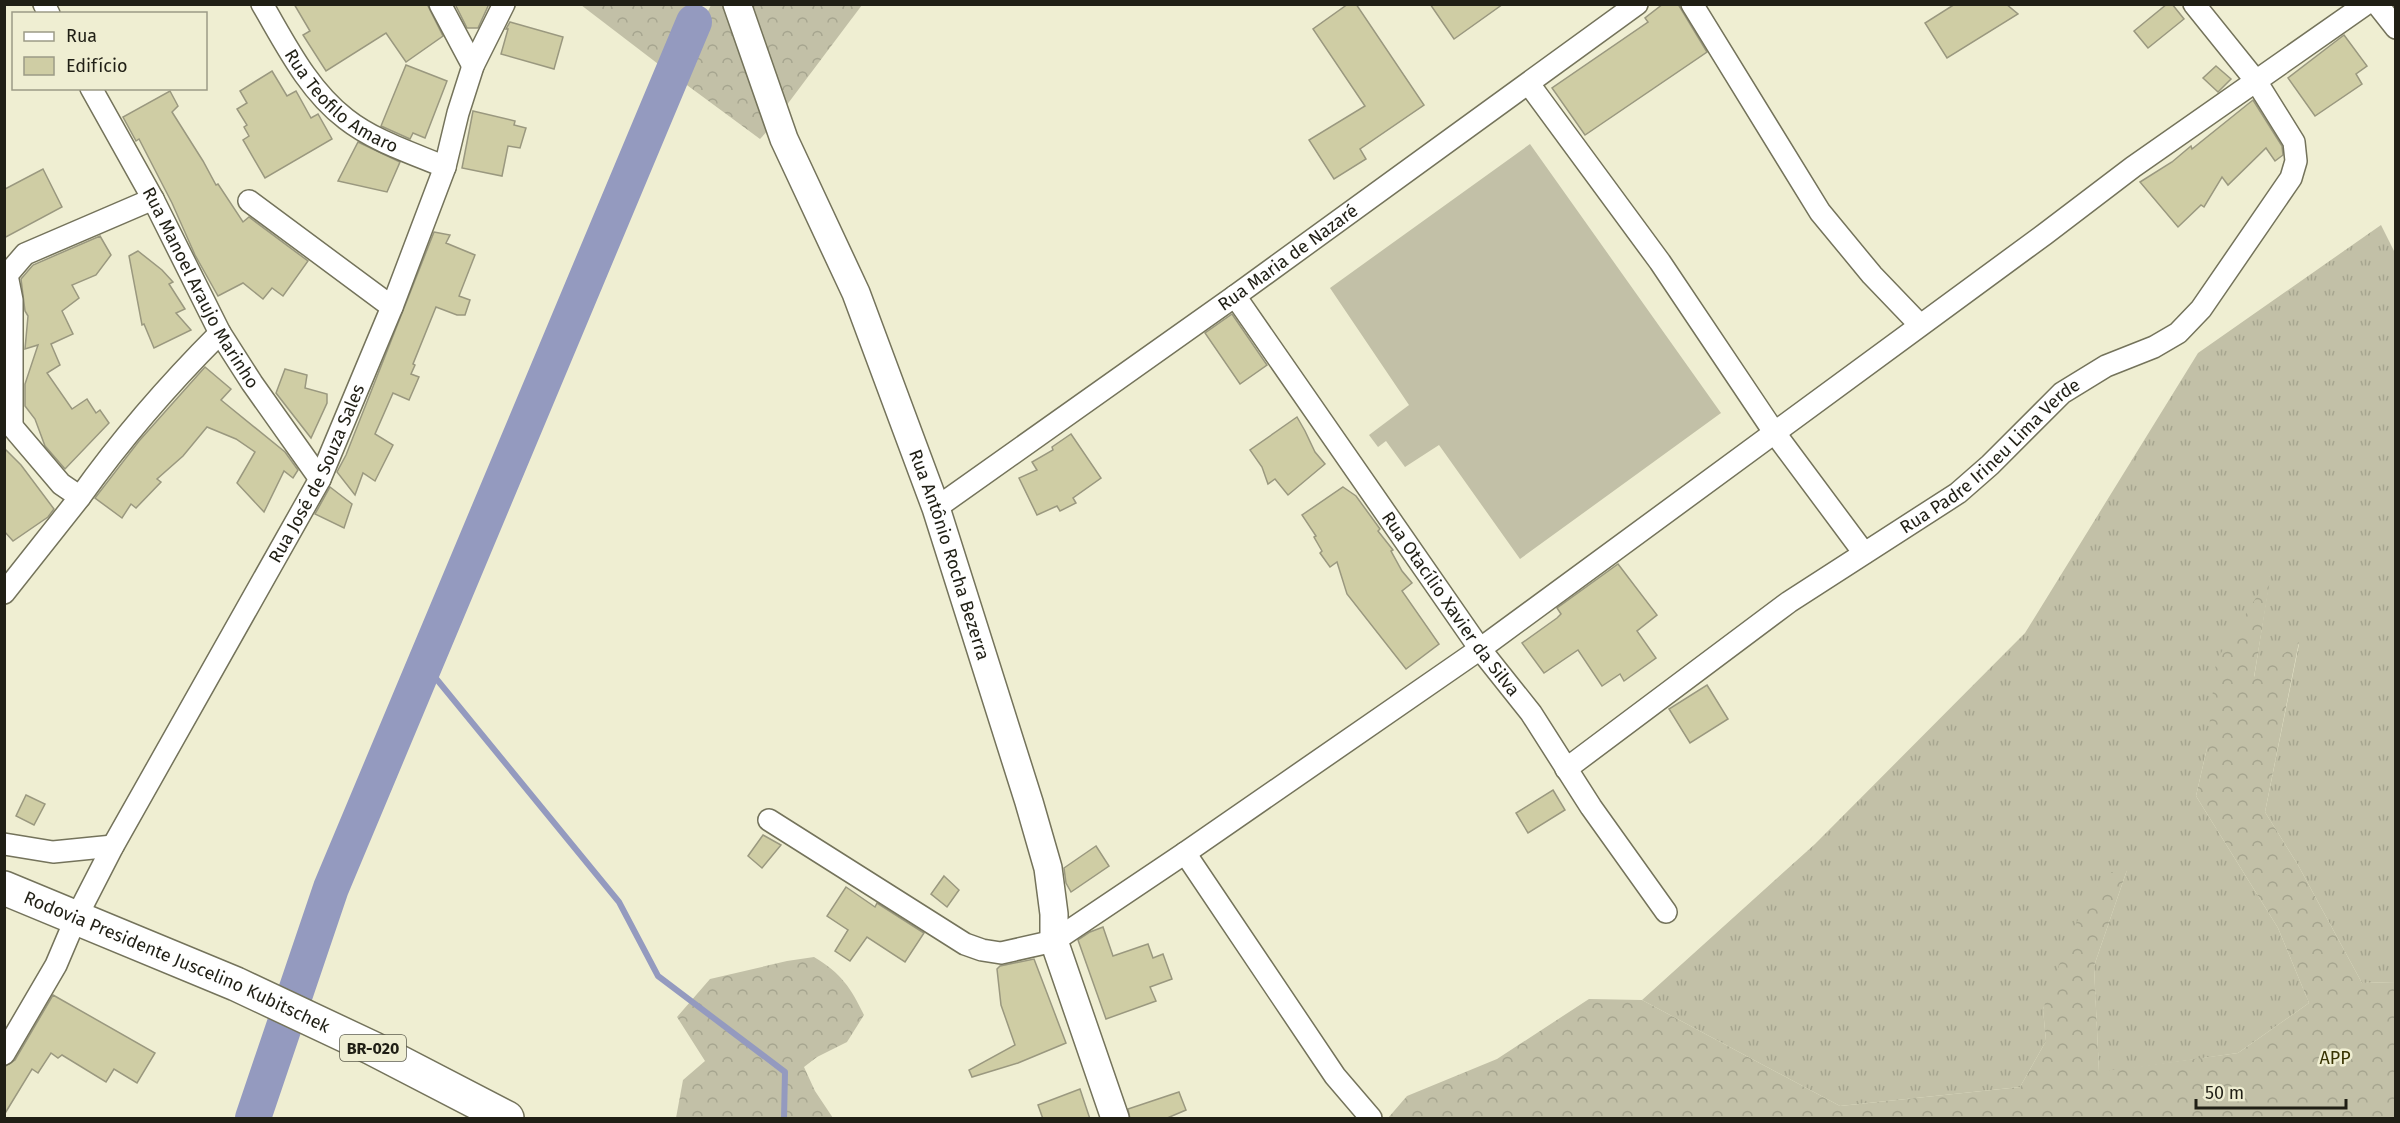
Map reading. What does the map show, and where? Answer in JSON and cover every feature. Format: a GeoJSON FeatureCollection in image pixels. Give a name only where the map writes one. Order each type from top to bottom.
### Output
{"type":"FeatureCollection","features":[{"type":"Feature","properties":{"kind":"highway","name":"Rodovia Presidente Juscelino Kubitschek"},"geometry":{"type":"LineString","coordinates":[[4,888],[236,984],[372,1047],[507,1119]]}},
{"type":"Feature","properties":{"kind":"street","name":"Rua Teofilo Amaro"},"geometry":{"type":"LineString","coordinates":[[262,4],[296,63],[328,103],[347,120],[445,167]]}},
{"type":"Feature","properties":{"kind":"street"},"geometry":{"type":"LineString","coordinates":[[440,4],[473,66]]}},
{"type":"Feature","properties":{"kind":"street","name":"Rua José de Souza Sales"},"geometry":{"type":"LineString","coordinates":[[4,1054],[56,965],[76,918],[114,846],[320,479],[392,307],[445,167],[458,113],[473,66],[504,4]]}},
{"type":"Feature","properties":{"kind":"street","name":"Rua Antônio Rocha Bezerra"},"geometry":{"type":"LineString","coordinates":[[737,4],[784,139],[856,293],[936,508],[1045,857],[1054,914],[1054,941],[1115,1119]]}},
{"type":"Feature","properties":{"kind":"street","name":"Rua Maria de Nazaré"},"geometry":{"type":"LineString","coordinates":[[936,508],[1235,296],[1637,4]]}},
{"type":"Feature","properties":{"kind":"street"},"geometry":{"type":"LineString","coordinates":[[1692,4],[1820,212],[1872,276],[1920,325]]}},
{"type":"Feature","properties":{"kind":"street","name":"Rua Padre Irineu Lima Verde"},"geometry":{"type":"LineString","coordinates":[[1566,769],[1789,602],[1958,493],[1990,465],[2062,393],[2106,366],[2154,347],[2178,333],[2201,309],[2291,178],[2296,161],[2294,142],[2256,81],[2194,4]]}},
{"type":"Feature","properties":{"kind":"street"},"geometry":{"type":"LineString","coordinates":[[769,820],[965,945],[1001,953],[1054,941],[1480,649],[2133,167],[2366,4]]}},
{"type":"Feature","properties":{"kind":"street"},"geometry":{"type":"LineString","coordinates":[[2376,4],[2396,28]]}},
{"type":"Feature","properties":{"kind":"street"},"geometry":{"type":"LineString","coordinates":[[1529,84],[1660,262],[1774,432],[1864,554]]}},
{"type":"Feature","properties":{"kind":"street","name":"Rua Manoel Araujo Marinho"},"geometry":{"type":"LineString","coordinates":[[92,90],[153,199],[220,333],[252,383],[320,479]]}},
{"type":"Feature","properties":{"kind":"street"},"geometry":{"type":"LineString","coordinates":[[81,497],[60,484],[8,420],[12,300],[7,275],[25,254],[153,199]]}},
{"type":"Feature","properties":{"kind":"street"},"geometry":{"type":"LineString","coordinates":[[249,201],[392,307]]}},
{"type":"Feature","properties":{"kind":"street","name":"Rua Otacílio Xavier da Silva"},"geometry":{"type":"LineString","coordinates":[[1235,296],[1480,649],[1531,713],[1566,769],[1665,912]]}},
{"type":"Feature","properties":{"kind":"street"},"geometry":{"type":"LineString","coordinates":[[4,592],[81,497],[109,456],[180,373],[220,333]]}},
{"type":"Feature","properties":{"kind":"street"},"geometry":{"type":"LineString","coordinates":[[4,844],[53,852],[114,846]]}},
{"type":"Feature","properties":{"kind":"street"},"geometry":{"type":"LineString","coordinates":[[1185,853],[1335,1076],[1371,1119]]}},
{"type":"Feature","properties":{"kind":"green space"},"geometry":{"type":"Polygon","coordinates":[[[741,4],[862,5],[780,114],[741,4]]]}},
{"type":"Feature","properties":{"kind":"green space"},"geometry":{"type":"Polygon","coordinates":[[[581,5],[697,5],[666,70],[581,5]]]}},
{"type":"Feature","properties":{"kind":"green space"},"geometry":{"type":"Polygon","coordinates":[[[711,5],[730,5],[773,125],[760,139],[676,77],[711,5]]]}},
{"type":"Feature","properties":{"kind":"green space"},"geometry":{"type":"Polygon","coordinates":[[[1530,144],[1721,413],[1520,559],[1439,445],[1405,467],[1386,441],[1378,447],[1369,435],[1409,405],[1330,288],[1530,144]]]}},
{"type":"Feature","properties":{"kind":"green space"},"geometry":{"type":"Polygon","coordinates":[[[2381,225],[2396,255],[2395,982],[2362,983],[2298,865],[2265,812],[2299,644],[2254,678],[2270,576],[2207,748],[2196,796],[2278,928],[2309,1003],[2238,1053],[2099,1073],[2094,966],[2127,870],[2043,1008],[2046,1041],[2020,1087],[1840,1106],[1642,1000],[1815,844],[2025,633],[2198,353],[2381,225]]]}},
{"type":"Feature","properties":{"kind":"green space","name":"APP"},"geometry":{"type":"Polygon","coordinates":[[[2271,574],[2254,677],[2299,642],[2265,812],[2298,865],[2362,983],[2395,982],[2394,1118],[1388,1118],[1407,1096],[1497,1059],[1589,999],[1642,1000],[1840,1106],[2020,1087],[2046,1041],[2043,1009],[2072,930],[2106,873],[2127,870],[2094,966],[2099,1072],[2238,1053],[2309,1003],[2278,928],[2196,796],[2207,748],[2216,661],[2271,574]]]}},
{"type":"Feature","properties":{"kind":"green space"},"geometry":{"type":"Polygon","coordinates":[[[814,957],[844,982],[864,1015],[847,1042],[817,1057],[804,1067],[815,1091],[833,1118],[676,1118],[683,1080],[705,1061],[677,1017],[710,979],[814,957]]]}},
{"type":"Feature","properties":{"kind":"building"},"geometry":{"type":"Polygon","coordinates":[[[294,4],[427,4],[443,36],[406,62],[386,33],[326,71],[303,35],[310,31],[294,4]]]}},
{"type":"Feature","properties":{"kind":"building"},"geometry":{"type":"Polygon","coordinates":[[[455,4],[489,4],[478,28],[467,28],[455,4]]]}},
{"type":"Feature","properties":{"kind":"building"},"geometry":{"type":"Polygon","coordinates":[[[1348,4],[1356,4],[1424,105],[1360,149],[1366,159],[1334,179],[1309,140],[1365,106],[1313,29],[1348,4]]]}},
{"type":"Feature","properties":{"kind":"building"},"geometry":{"type":"Polygon","coordinates":[[[1430,4],[1503,4],[1454,39],[1430,4]]]}},
{"type":"Feature","properties":{"kind":"building"},"geometry":{"type":"Polygon","coordinates":[[[1663,4],[1678,4],[1707,52],[1585,135],[1552,88],[1648,22],[1645,18],[1663,4]]]}},
{"type":"Feature","properties":{"kind":"building"},"geometry":{"type":"Polygon","coordinates":[[[1955,4],[2006,4],[2018,14],[1947,58],[1925,23],[1955,4]]]}},
{"type":"Feature","properties":{"kind":"building"},"geometry":{"type":"Polygon","coordinates":[[[2167,4],[2172,4],[2184,19],[2148,48],[2134,31],[2167,4]]]}},
{"type":"Feature","properties":{"kind":"building"},"geometry":{"type":"Polygon","coordinates":[[[510,22],[563,37],[554,69],[501,54],[508,29],[506,29],[510,22]]]}},
{"type":"Feature","properties":{"kind":"building"},"geometry":{"type":"Polygon","coordinates":[[[2344,35],[2367,66],[2356,74],[2362,84],[2315,116],[2288,78],[2344,35]]]}},
{"type":"Feature","properties":{"kind":"building"},"geometry":{"type":"Polygon","coordinates":[[[406,65],[447,81],[425,138],[413,133],[410,139],[381,126],[406,65]]]}},
{"type":"Feature","properties":{"kind":"building"},"geometry":{"type":"Polygon","coordinates":[[[2216,66],[2231,79],[2218,92],[2203,78],[2216,66]]]}},
{"type":"Feature","properties":{"kind":"building"},"geometry":{"type":"Polygon","coordinates":[[[272,71],[287,96],[296,91],[311,118],[318,114],[332,139],[265,178],[243,140],[249,136],[244,127],[247,125],[237,109],[247,103],[240,91],[272,71]]]}},
{"type":"Feature","properties":{"kind":"building"},"geometry":{"type":"Polygon","coordinates":[[[170,91],[178,106],[172,112],[216,185],[218,184],[243,222],[249,217],[308,261],[283,296],[272,288],[263,299],[243,283],[218,296],[195,255],[172,203],[139,139],[136,141],[123,117],[170,91]]]}},
{"type":"Feature","properties":{"kind":"building"},"geometry":{"type":"Polygon","coordinates":[[[2253,100],[2282,146],[2283,155],[2275,161],[2266,148],[2228,185],[2222,177],[2204,207],[2201,205],[2178,227],[2140,182],[2172,162],[2191,146],[2192,149],[2253,100]]]}},
{"type":"Feature","properties":{"kind":"building"},"geometry":{"type":"Polygon","coordinates":[[[473,111],[515,121],[514,125],[526,128],[520,148],[508,146],[502,176],[462,168],[473,111]]]}},
{"type":"Feature","properties":{"kind":"building"},"geometry":{"type":"Polygon","coordinates":[[[358,142],[400,162],[387,192],[338,181],[358,142]]]}},
{"type":"Feature","properties":{"kind":"building"},"geometry":{"type":"Polygon","coordinates":[[[43,169],[62,207],[4,238],[5,189],[43,169]]]}},
{"type":"Feature","properties":{"kind":"building"},"geometry":{"type":"Polygon","coordinates":[[[434,232],[450,235],[446,243],[475,255],[459,296],[470,300],[465,315],[457,315],[436,307],[413,364],[415,365],[411,374],[419,377],[409,400],[393,393],[375,434],[393,445],[375,481],[363,473],[355,495],[337,472],[346,455],[434,232]]]}},
{"type":"Feature","properties":{"kind":"building"},"geometry":{"type":"Polygon","coordinates":[[[100,236],[111,255],[96,275],[72,285],[79,298],[62,311],[73,334],[51,344],[60,365],[47,373],[72,409],[87,399],[96,413],[100,410],[109,423],[65,469],[45,446],[35,419],[25,406],[25,384],[38,345],[25,349],[28,316],[25,311],[21,279],[33,265],[100,236]]]}},
{"type":"Feature","properties":{"kind":"building"},"geometry":{"type":"Polygon","coordinates":[[[138,251],[173,282],[169,284],[185,309],[176,313],[191,330],[154,348],[144,324],[142,325],[129,256],[138,251]]]}},
{"type":"Feature","properties":{"kind":"building"},"geometry":{"type":"Polygon","coordinates":[[[1232,314],[1267,365],[1240,384],[1205,333],[1232,314]]]}},
{"type":"Feature","properties":{"kind":"building"},"geometry":{"type":"Polygon","coordinates":[[[205,367],[231,389],[221,400],[285,452],[298,470],[293,478],[284,471],[264,512],[237,483],[255,452],[236,439],[207,427],[183,456],[157,479],[161,482],[136,508],[131,504],[122,518],[95,498],[139,441],[205,367]]]}},
{"type":"Feature","properties":{"kind":"building"},"geometry":{"type":"Polygon","coordinates":[[[285,369],[307,375],[305,388],[327,394],[327,403],[311,438],[276,393],[285,369]]]}},
{"type":"Feature","properties":{"kind":"building"},"geometry":{"type":"Polygon","coordinates":[[[1297,417],[1315,452],[1325,464],[1288,495],[1275,479],[1268,484],[1262,467],[1250,450],[1297,417]]]}},
{"type":"Feature","properties":{"kind":"building"},"geometry":{"type":"Polygon","coordinates":[[[1071,434],[1101,478],[1073,498],[1076,503],[1060,511],[1057,506],[1037,515],[1019,478],[1037,470],[1032,462],[1053,450],[1052,447],[1071,434]]]}},
{"type":"Feature","properties":{"kind":"building"},"geometry":{"type":"Polygon","coordinates":[[[4,448],[21,465],[54,509],[48,517],[13,541],[4,531],[4,448]]]}},
{"type":"Feature","properties":{"kind":"building"},"geometry":{"type":"Polygon","coordinates":[[[330,487],[352,504],[344,528],[315,514],[330,487]]]}},
{"type":"Feature","properties":{"kind":"building"},"geometry":{"type":"Polygon","coordinates":[[[1343,487],[1356,496],[1393,550],[1391,551],[1402,571],[1412,583],[1402,591],[1439,644],[1406,669],[1347,594],[1337,562],[1330,567],[1320,553],[1322,551],[1314,537],[1316,536],[1302,515],[1343,487]]]}},
{"type":"Feature","properties":{"kind":"building"},"geometry":{"type":"Polygon","coordinates":[[[1618,564],[1657,615],[1637,631],[1656,658],[1624,681],[1620,674],[1602,686],[1578,650],[1544,673],[1522,643],[1561,614],[1557,608],[1618,564]]]}},
{"type":"Feature","properties":{"kind":"building"},"geometry":{"type":"Polygon","coordinates":[[[1707,685],[1728,719],[1690,743],[1669,709],[1707,685]]]}},
{"type":"Feature","properties":{"kind":"building"},"geometry":{"type":"Polygon","coordinates":[[[1553,790],[1565,810],[1528,833],[1516,813],[1553,790]]]}},
{"type":"Feature","properties":{"kind":"building"},"geometry":{"type":"Polygon","coordinates":[[[26,795],[45,804],[34,825],[16,816],[26,795]]]}},
{"type":"Feature","properties":{"kind":"building"},"geometry":{"type":"Polygon","coordinates":[[[763,835],[781,845],[762,868],[748,856],[763,835]]]}},
{"type":"Feature","properties":{"kind":"building"},"geometry":{"type":"Polygon","coordinates":[[[1096,846],[1109,866],[1071,892],[1066,883],[1064,868],[1096,846]]]}},
{"type":"Feature","properties":{"kind":"building"},"geometry":{"type":"Polygon","coordinates":[[[944,876],[959,890],[947,907],[931,894],[944,876]]]}},
{"type":"Feature","properties":{"kind":"building"},"geometry":{"type":"Polygon","coordinates":[[[846,887],[875,907],[877,903],[924,933],[905,962],[867,937],[850,961],[835,951],[848,930],[827,916],[846,887]]]}},
{"type":"Feature","properties":{"kind":"building"},"geometry":{"type":"Polygon","coordinates":[[[1103,927],[1113,956],[1148,944],[1153,958],[1163,954],[1172,979],[1150,987],[1156,1001],[1106,1019],[1078,940],[1103,927]]]}},
{"type":"Feature","properties":{"kind":"building"},"geometry":{"type":"Polygon","coordinates":[[[1034,959],[1066,1043],[1018,1063],[972,1077],[969,1070],[1015,1045],[1001,1005],[997,969],[1000,966],[1034,959]]]}},
{"type":"Feature","properties":{"kind":"building"},"geometry":{"type":"Polygon","coordinates":[[[53,995],[155,1053],[137,1083],[114,1069],[106,1082],[62,1055],[58,1058],[51,1053],[38,1073],[32,1069],[4,1115],[4,1067],[15,1060],[53,995]]]}},
{"type":"Feature","properties":{"kind":"building"},"geometry":{"type":"Polygon","coordinates":[[[1080,1089],[1090,1119],[1043,1119],[1038,1105],[1080,1089]]]}},
{"type":"Feature","properties":{"kind":"building"},"geometry":{"type":"Polygon","coordinates":[[[1179,1092],[1186,1110],[1165,1119],[1130,1119],[1128,1109],[1179,1092]]]}},
{"type":"Feature","properties":{"kind":"waterway"},"geometry":{"type":"LineString","coordinates":[[253,1118],[331,888],[694,22]]}},
{"type":"Feature","properties":{"kind":"waterway"},"geometry":{"type":"LineString","coordinates":[[425,665],[619,902],[658,976],[785,1072],[784,1118]]}}]}
